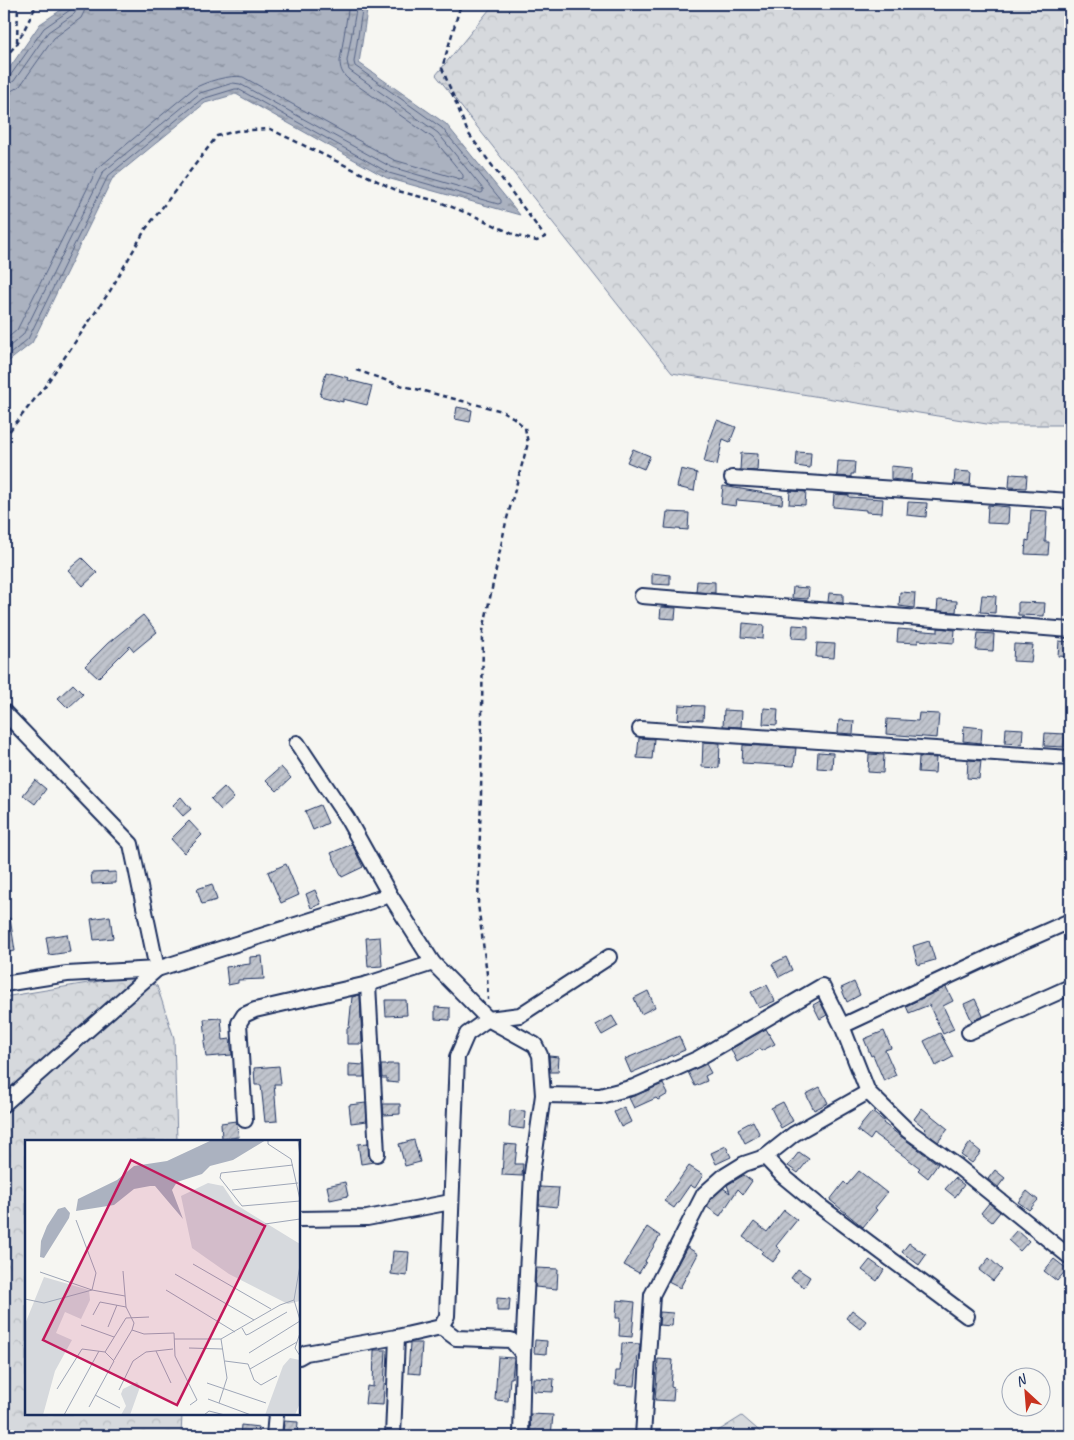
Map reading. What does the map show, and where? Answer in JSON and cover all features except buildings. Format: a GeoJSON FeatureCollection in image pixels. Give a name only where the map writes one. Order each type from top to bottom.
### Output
{"type":"FeatureCollection","features":[{"type":"Feature","properties":{"kind":"street"},"geometry":{"type":"LineString","coordinates":[[732,478],[1070,501]]}},
{"type":"Feature","properties":{"kind":"street"},"geometry":{"type":"LineString","coordinates":[[642,596],[1070,630]]}},
{"type":"Feature","properties":{"kind":"street"},"geometry":{"type":"LineString","coordinates":[[4,712],[131,844],[156,969]]}},
{"type":"Feature","properties":{"kind":"street"},"geometry":{"type":"LineString","coordinates":[[640,729],[1070,758]]}},
{"type":"Feature","properties":{"kind":"street"},"geometry":{"type":"LineString","coordinates":[[296,743],[347,818],[390,895],[433,963],[488,1019],[535,1045],[540,1055],[543,1095],[532,1172],[521,1436]]}},
{"type":"Feature","properties":{"kind":"street"},"geometry":{"type":"LineString","coordinates":[[4,984],[66,974],[156,969],[390,895]]}},
{"type":"Feature","properties":{"kind":"street"},"geometry":{"type":"LineString","coordinates":[[842,1026],[1070,921]]}},
{"type":"Feature","properties":{"kind":"street"},"geometry":{"type":"LineString","coordinates":[[300,1356],[306,1353],[441,1327],[447,1316],[457,1057],[467,1034],[488,1019],[520,1015],[609,958]]}},
{"type":"Feature","properties":{"kind":"street"},"geometry":{"type":"LineString","coordinates":[[245,1120],[239,1023],[244,1015],[254,1010],[368,984],[433,963]]}},
{"type":"Feature","properties":{"kind":"street"},"geometry":{"type":"LineString","coordinates":[[4,1104],[156,969]]}},
{"type":"Feature","properties":{"kind":"street"},"geometry":{"type":"LineString","coordinates":[[368,984],[377,1154]]}},
{"type":"Feature","properties":{"kind":"street"},"geometry":{"type":"LineString","coordinates":[[543,1095],[600,1096],[634,1087],[697,1059],[822,986],[842,1026],[868,1092],[907,1130],[957,1166],[1070,1257]]}},
{"type":"Feature","properties":{"kind":"street"},"geometry":{"type":"LineString","coordinates":[[969,1032],[1070,987]]}},
{"type":"Feature","properties":{"kind":"street"},"geometry":{"type":"LineString","coordinates":[[643,1436],[652,1295],[704,1194],[730,1172],[744,1164],[765,1157],[794,1134],[868,1092]]}},
{"type":"Feature","properties":{"kind":"street"},"geometry":{"type":"LineString","coordinates":[[765,1157],[783,1176],[817,1204],[967,1316]]}},
{"type":"Feature","properties":{"kind":"street"},"geometry":{"type":"LineString","coordinates":[[300,1220],[367,1218],[451,1202]]}},
{"type":"Feature","properties":{"kind":"street"},"geometry":{"type":"LineString","coordinates":[[441,1327],[456,1338],[511,1340],[523,1354]]}},
{"type":"Feature","properties":{"kind":"street"},"geometry":{"type":"LineString","coordinates":[[393,1436],[397,1337]]}},
{"type":"Feature","properties":{"kind":"street"},"geometry":{"type":"LineString","coordinates":[[274,1436],[276,1415]]}},
{"type":"Feature","properties":{"kind":"path"},"geometry":{"type":"LineString","coordinates":[[16,44],[18,4]]}},
{"type":"Feature","properties":{"kind":"path"},"geometry":{"type":"LineString","coordinates":[[4,58],[16,44],[37,4]]}},
{"type":"Feature","properties":{"kind":"path"},"geometry":{"type":"LineString","coordinates":[[4,438],[45,386],[110,291],[145,230],[217,136],[236,131],[270,129],[398,191],[437,201],[517,236],[537,241],[545,237],[468,133],[442,68],[461,4]]}},
{"type":"Feature","properties":{"kind":"path"},"geometry":{"type":"LineString","coordinates":[[356,370],[400,386],[502,411],[514,418],[525,428],[528,443],[506,522],[483,631],[478,904],[488,974],[488,1019]]}},
{"type":"Feature","properties":{"kind":"green space"},"geometry":{"type":"Polygon","coordinates":[[[494,4],[1070,4],[1070,425],[993,425],[672,373],[436,75],[494,4]]]}},
{"type":"Feature","properties":{"kind":"green space"},"geometry":{"type":"Polygon","coordinates":[[[136,975],[157,986],[174,1038],[177,1140],[25,1140],[25,1415],[182,1415],[181,1436],[4,1436],[4,997],[136,975]]]}},
{"type":"Feature","properties":{"kind":"green space"},"geometry":{"type":"Polygon","coordinates":[[[742,1416],[765,1436],[710,1436],[742,1416]]]}},
{"type":"Feature","properties":{"kind":"water"},"geometry":{"type":"Polygon","coordinates":[[[70,4],[368,4],[359,63],[446,124],[520,215],[387,178],[236,94],[205,103],[112,179],[32,343],[4,365],[4,76],[40,24],[70,4]]]}}]}
